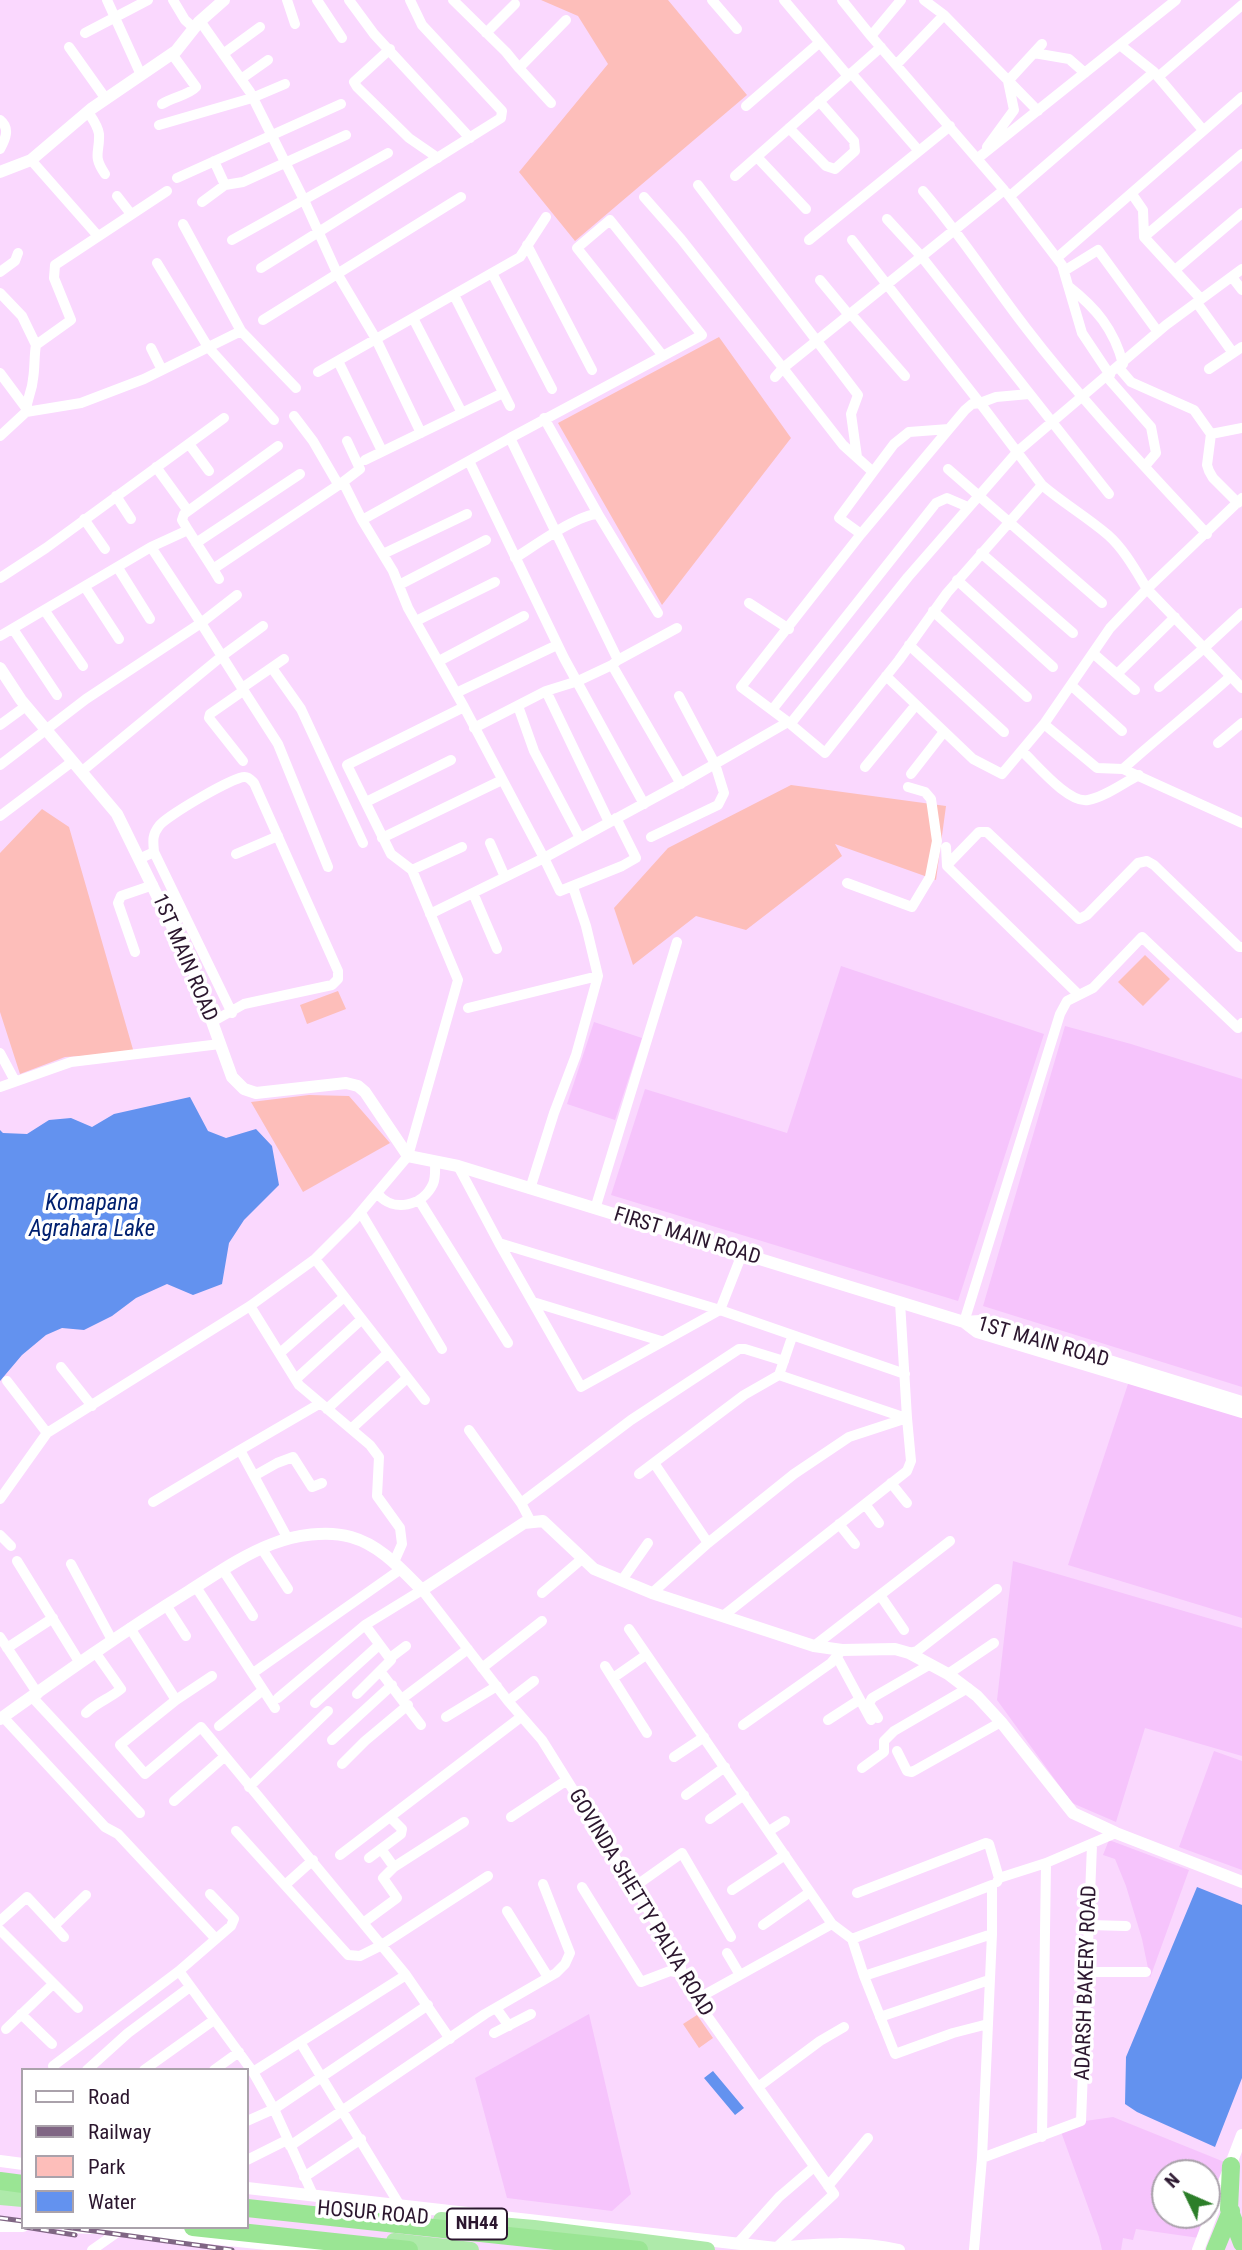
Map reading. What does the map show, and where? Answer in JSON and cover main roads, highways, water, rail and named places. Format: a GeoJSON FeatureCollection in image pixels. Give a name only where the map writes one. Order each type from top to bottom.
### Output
{"type":"FeatureCollection","features":[{"type":"Feature","properties":{"kind":"highway"},"geometry":{"type":"LineString","coordinates":[[1231,2166],[1229,2209],[1242,2243]]}},
{"type":"Feature","properties":{"kind":"highway"},"geometry":{"type":"LineString","coordinates":[[0,2175],[21,2178]]}},
{"type":"Feature","properties":{"kind":"highway"},"geometry":{"type":"LineString","coordinates":[[0,2181],[21,2184]]}},
{"type":"Feature","properties":{"kind":"highway"},"geometry":{"type":"LineString","coordinates":[[1215,2250],[1242,2184]]}},
{"type":"Feature","properties":{"kind":"highway"},"geometry":{"type":"LineString","coordinates":[[0,2194],[21,2197]]}},
{"type":"Feature","properties":{"kind":"highway","name":"HOSUR ROAD"},"geometry":{"type":"LineString","coordinates":[[248,2202],[534,2228],[707,2250]]}},
{"type":"Feature","properties":{"kind":"highway"},"geometry":{"type":"LineString","coordinates":[[248,2208],[639,2250]]}},
{"type":"Feature","properties":{"kind":"highway"},"geometry":{"type":"LineString","coordinates":[[248,2218],[538,2250]]}},
{"type":"Feature","properties":{"kind":"highway","name":"HOSUR ROAD"},"geometry":{"type":"LineString","coordinates":[[248,2225],[471,2250]]}},
{"type":"Feature","properties":{"kind":"highway"},"geometry":{"type":"LineString","coordinates":[[207,2229],[328,2246],[409,2250]]}},
{"type":"Feature","properties":{"kind":"water","name":"Komapana Agrahara Lake"},"geometry":{"type":"Polygon","coordinates":[[[190,1097],[208,1131],[226,1138],[256,1129],[272,1146],[279,1185],[244,1220],[229,1243],[222,1284],[193,1295],[167,1284],[136,1298],[112,1316],[84,1330],[62,1328],[46,1335],[22,1355],[0,1381],[0,1130],[3,1133],[27,1134],[49,1120],[71,1118],[92,1127],[114,1114],[190,1097]]]}},
{"type":"Feature","properties":{"kind":"water"},"geometry":{"type":"Polygon","coordinates":[[[1197,1887],[1242,1905],[1242,2078],[1215,2147],[1125,2104],[1126,2057],[1197,1887]]]}},
{"type":"Feature","properties":{"kind":"water"},"geometry":{"type":"Polygon","coordinates":[[[713,2071],[744,2108],[735,2115],[704,2078],[713,2071]]]}},
{"type":"Feature","properties":{"kind":"railway"},"geometry":{"type":"LineString","coordinates":[[0,2218],[21,2221]]}},
{"type":"Feature","properties":{"kind":"railway"},"geometry":{"type":"LineString","coordinates":[[38,2229],[75,2235]]}},
{"type":"Feature","properties":{"kind":"railway"},"geometry":{"type":"LineString","coordinates":[[80,2229],[232,2250]]}}]}
